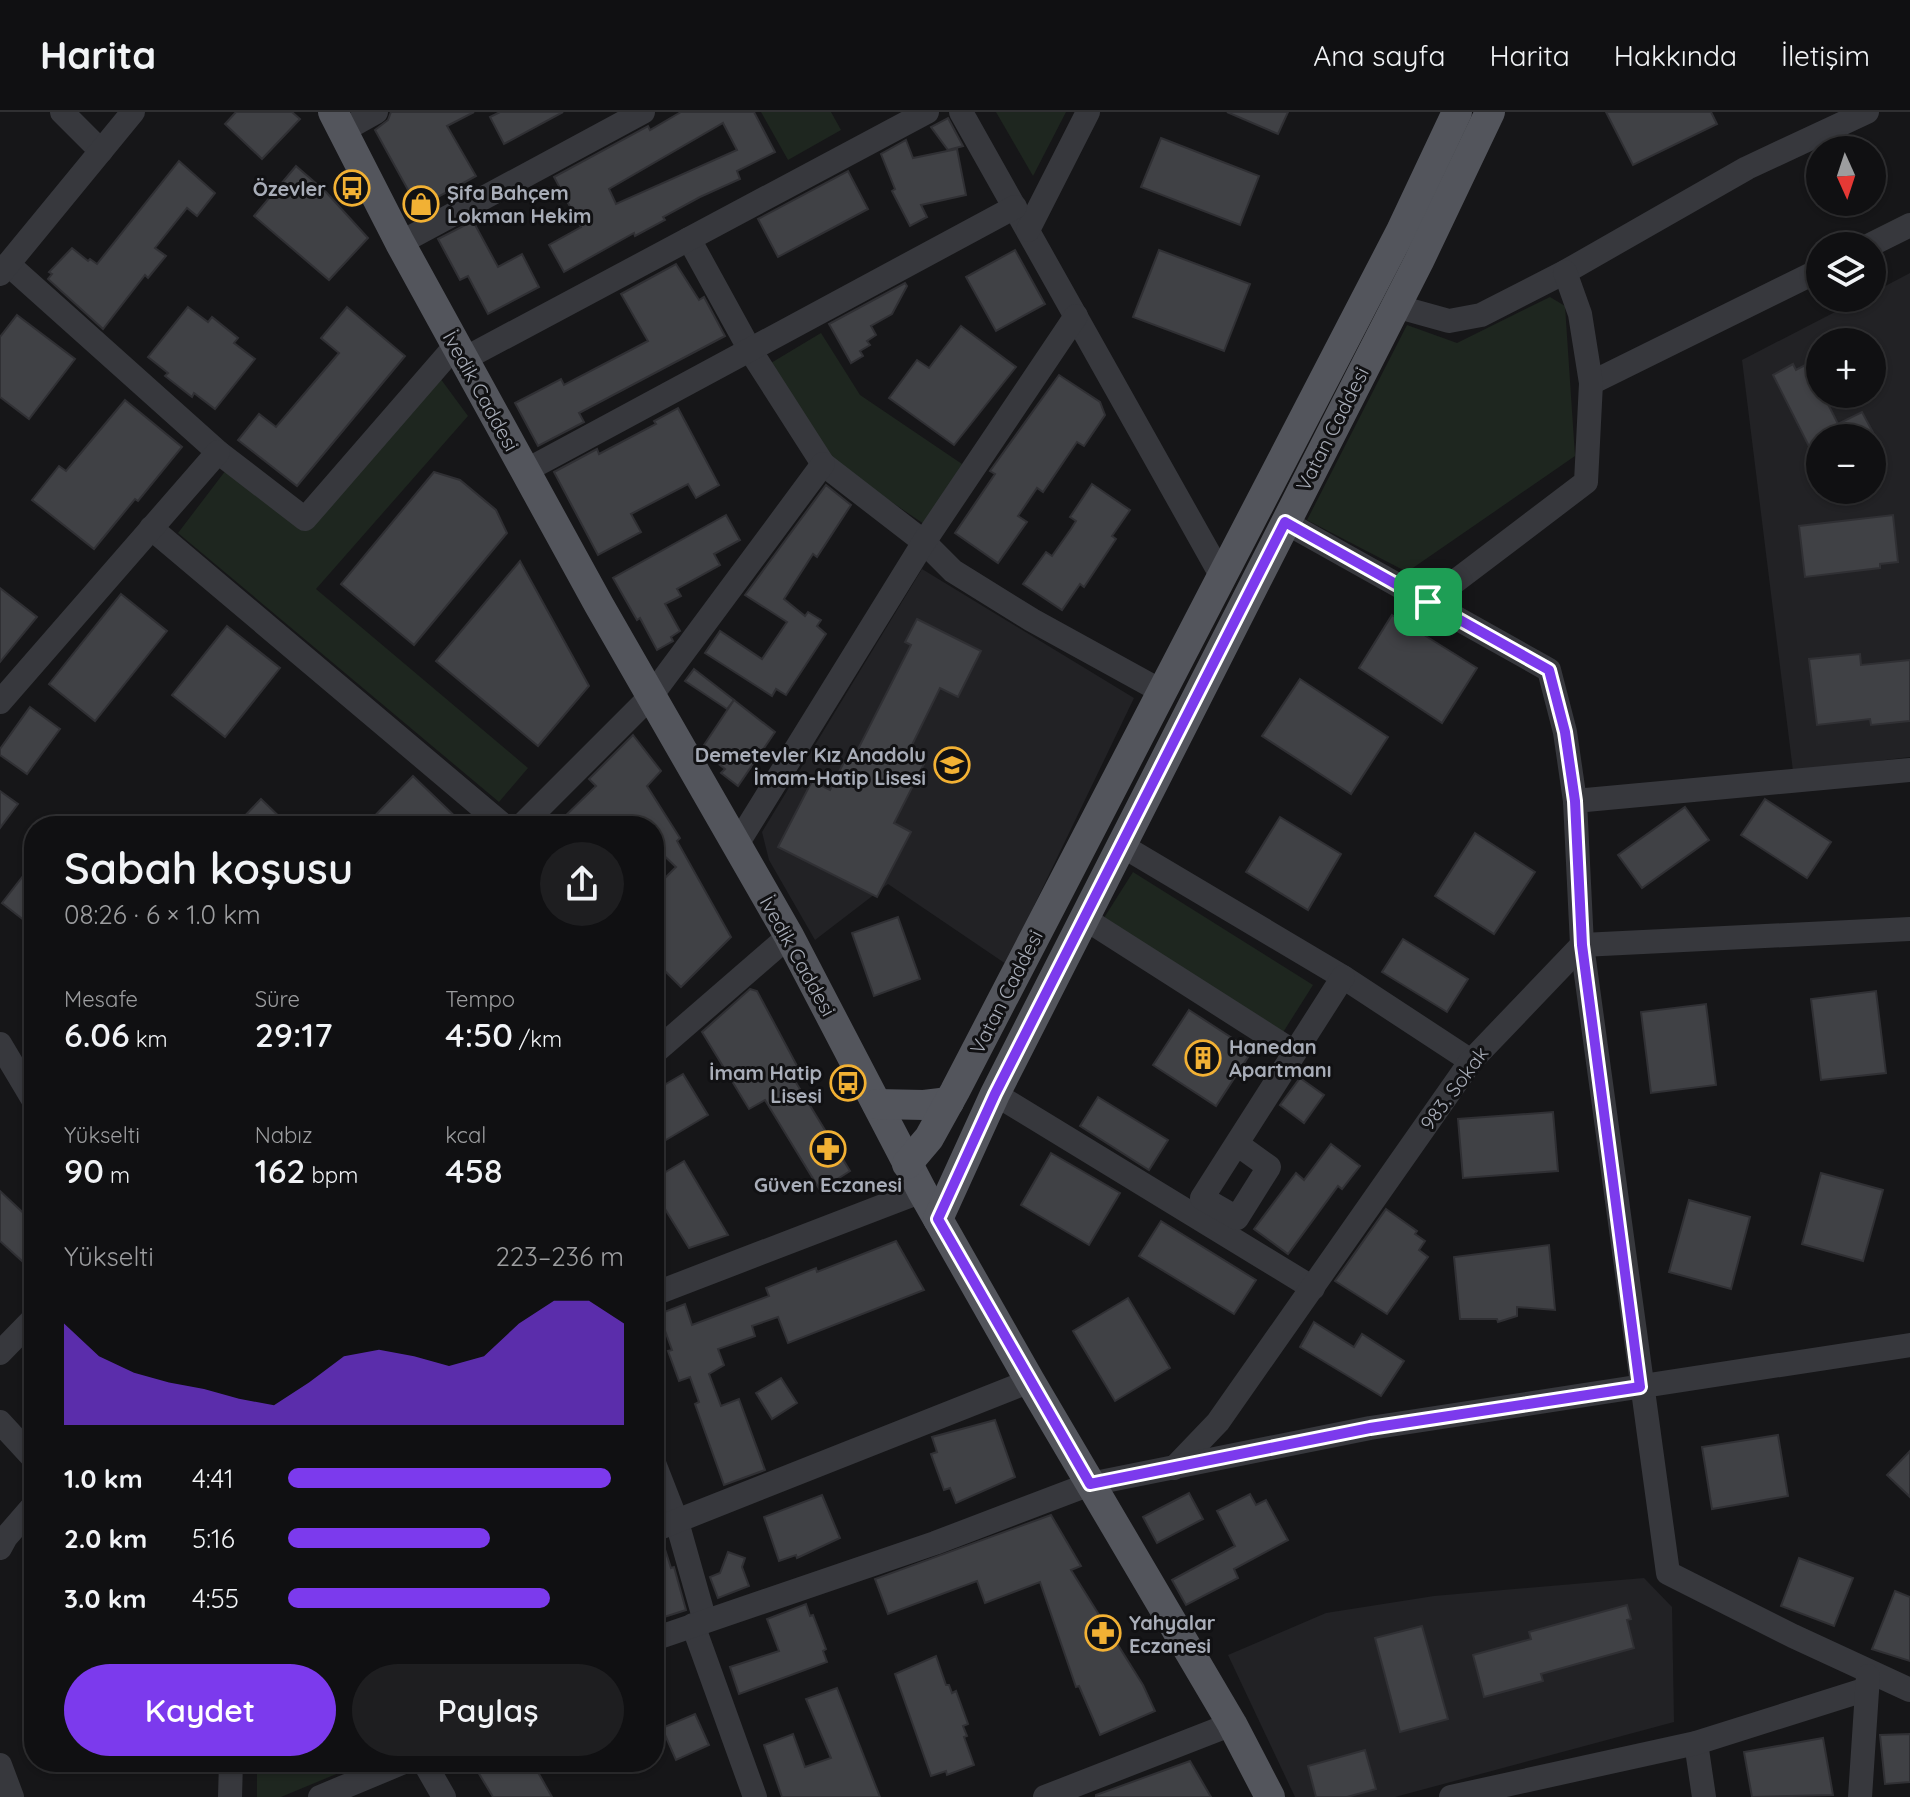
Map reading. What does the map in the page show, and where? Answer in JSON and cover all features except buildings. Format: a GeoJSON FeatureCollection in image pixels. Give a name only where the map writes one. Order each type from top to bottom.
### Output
{"type":"FeatureCollection","features":[{"type":"Feature","properties":{"kind":"main road","name":"Vatan Caddesi"},"geometry":{"type":"LineString","coordinates":[[907,1164],[929,1138],[949,1102],[1401,231],[1457,112]]}},
{"type":"Feature","properties":{"kind":"main road","name":"Vatan Caddesi"},"geometry":{"type":"LineString","coordinates":[[938,1219],[995,1094],[1419,261],[1490,112]]}},
{"type":"Feature","properties":{"kind":"main road","name":"İvedik Caddesi"},"geometry":{"type":"LineString","coordinates":[[337,121],[525,471],[789,936],[922,1191],[1232,1724],[1270,1797]]}},
{"type":"Feature","properties":{"kind":"main road"},"geometry":{"type":"LineString","coordinates":[[877,1104],[949,1102]]}},
{"type":"Feature","properties":{"kind":"street"},"geometry":{"type":"LineString","coordinates":[[62,112],[101,151]]}},
{"type":"Feature","properties":{"kind":"street"},"geometry":{"type":"LineString","coordinates":[[133,112],[4,269],[218,452],[305,519],[460,352],[689,239],[927,112]]}},
{"type":"Feature","properties":{"kind":"street"},"geometry":{"type":"LineString","coordinates":[[337,121],[376,112]]}},
{"type":"Feature","properties":{"kind":"street"},"geometry":{"type":"LineString","coordinates":[[400,243],[643,112]]}},
{"type":"Feature","properties":{"kind":"street"},"geometry":{"type":"LineString","coordinates":[[961,112],[1221,575]]}},
{"type":"Feature","properties":{"kind":"street"},"geometry":{"type":"LineString","coordinates":[[1028,230],[1088,112]]}},
{"type":"Feature","properties":{"kind":"street"},"geometry":{"type":"LineString","coordinates":[[1395,306],[1449,321],[1481,315],[1565,272],[1747,168],[1867,112]]}},
{"type":"Feature","properties":{"kind":"street"},"geometry":{"type":"LineString","coordinates":[[525,471],[1015,207]]}},
{"type":"Feature","properties":{"kind":"street"},"geometry":{"type":"LineString","coordinates":[[1886,237],[1910,225]]}},
{"type":"Feature","properties":{"kind":"street"},"geometry":{"type":"LineString","coordinates":[[689,239],[750,350],[823,464],[924,542],[953,571],[1032,620],[1161,691]]}},
{"type":"Feature","properties":{"kind":"street"},"geometry":{"type":"LineString","coordinates":[[1428,602],[1586,482],[1591,383],[1580,314],[1565,272]]}},
{"type":"Feature","properties":{"kind":"street"},"geometry":{"type":"LineString","coordinates":[[1591,383],[1806,277]]}},
{"type":"Feature","properties":{"kind":"street"},"geometry":{"type":"LineString","coordinates":[[736,846],[924,542],[1076,316]]}},
{"type":"Feature","properties":{"kind":"street"},"geometry":{"type":"LineString","coordinates":[[0,702],[218,452]]}},
{"type":"Feature","properties":{"kind":"street"},"geometry":{"type":"LineString","coordinates":[[531,816],[651,696],[823,464]]}},
{"type":"Feature","properties":{"kind":"street"},"geometry":{"type":"LineString","coordinates":[[1285,522],[1549,670],[1565,732],[1575,801],[1582,945],[1640,1387],[1668,1573],[1793,1636],[1868,1680],[1910,1690]]}},
{"type":"Feature","properties":{"kind":"street"},"geometry":{"type":"LineString","coordinates":[[151,528],[492,816]]}},
{"type":"Feature","properties":{"kind":"street"},"geometry":{"type":"LineString","coordinates":[[1575,801],[1910,770]]}},
{"type":"Feature","properties":{"kind":"street"},"geometry":{"type":"LineString","coordinates":[[1121,845],[1343,977],[1471,1061]]}},
{"type":"Feature","properties":{"kind":"street"},"geometry":{"type":"LineString","coordinates":[[1084,918],[1294,1052]]}},
{"type":"Feature","properties":{"kind":"street"},"geometry":{"type":"LineString","coordinates":[[1582,945],[1910,929]]}},
{"type":"Feature","properties":{"kind":"street"},"geometry":{"type":"LineString","coordinates":[[664,1044],[789,936]]}},
{"type":"Feature","properties":{"kind":"street","name":"983. Sokak"},"geometry":{"type":"LineString","coordinates":[[1174,1468],[1218,1422],[1471,1061],[1582,945]]}},
{"type":"Feature","properties":{"kind":"street"},"geometry":{"type":"LineString","coordinates":[[1237,1144],[1343,977]]}},
{"type":"Feature","properties":{"kind":"street"},"geometry":{"type":"LineString","coordinates":[[0,1044],[24,1084]]}},
{"type":"Feature","properties":{"kind":"street"},"geometry":{"type":"LineString","coordinates":[[995,1094],[1313,1288]]}},
{"type":"Feature","properties":{"kind":"street"},"geometry":{"type":"LineString","coordinates":[[664,1290],[922,1191]]}},
{"type":"Feature","properties":{"kind":"street"},"geometry":{"type":"LineString","coordinates":[[0,1353],[24,1328]]}},
{"type":"Feature","properties":{"kind":"street"},"geometry":{"type":"LineString","coordinates":[[664,1635],[935,1543],[1090,1484],[1370,1428],[1910,1345]]}},
{"type":"Feature","properties":{"kind":"street"},"geometry":{"type":"LineString","coordinates":[[755,1797],[665,1526],[1030,1381]]}},
{"type":"Feature","properties":{"kind":"street"},"geometry":{"type":"LineString","coordinates":[[0,1422],[24,1448]]}},
{"type":"Feature","properties":{"kind":"street"},"geometry":{"type":"LineString","coordinates":[[0,1548],[24,1516]]}},
{"type":"Feature","properties":{"kind":"street"},"geometry":{"type":"LineString","coordinates":[[1451,1797],[1551,1786],[1696,1743],[1868,1680]]}},
{"type":"Feature","properties":{"kind":"street"},"geometry":{"type":"LineString","coordinates":[[1860,1797],[1868,1680]]}},
{"type":"Feature","properties":{"kind":"street"},"geometry":{"type":"LineString","coordinates":[[1045,1797],[1232,1724]]}},
{"type":"Feature","properties":{"kind":"street"},"geometry":{"type":"LineString","coordinates":[[1696,1743],[1704,1797]]}},
{"type":"Feature","properties":{"kind":"street"},"geometry":{"type":"LineString","coordinates":[[0,1765],[12,1797]]}},
{"type":"Feature","properties":{"kind":"street"},"geometry":{"type":"LineString","coordinates":[[230,1797],[231,1772]]}},
{"type":"Feature","properties":{"kind":"street"},"geometry":{"type":"LineString","coordinates":[[320,1797],[380,1772]]}},
{"type":"Feature","properties":{"kind":"street"},"geometry":{"type":"LineString","coordinates":[[430,1772],[444,1797]]}},
{"type":"Feature","properties":{"kind":"shaded area"},"geometry":{"type":"Polygon","coordinates":[[[761,112],[831,112],[841,130],[788,160],[761,112]]]}},
{"type":"Feature","properties":{"kind":"shaded area"},"geometry":{"type":"Polygon","coordinates":[[[996,112],[1066,112],[1033,176],[996,112]]]}},
{"type":"Feature","properties":{"kind":"shaded area"},"geometry":{"type":"Polygon","coordinates":[[[1910,273],[1910,757],[1793,771],[1742,360],[1835,312],[1886,312],[1886,286],[1910,273]]]}},
{"type":"Feature","properties":{"kind":"shaded area"},"geometry":{"type":"Polygon","coordinates":[[[1550,297],[1565,306],[1575,456],[1407,572],[1307,520],[1407,325],[1457,343],[1550,297]]]}},
{"type":"Feature","properties":{"kind":"shaded area"},"geometry":{"type":"Polygon","coordinates":[[[821,333],[860,395],[962,464],[924,524],[840,467],[818,445],[771,363],[821,333]]]}},
{"type":"Feature","properties":{"kind":"shaded area"},"geometry":{"type":"Polygon","coordinates":[[[440,378],[468,416],[316,589],[528,768],[499,802],[178,533],[226,470],[309,529],[440,378]]]}},
{"type":"Feature","properties":{"kind":"shaded area","name":"Demetevler Kız Anadolu İmam-Hatip Lisesi"},"geometry":{"type":"Polygon","coordinates":[[[922,569],[1134,698],[1006,964],[888,884],[815,940],[769,860],[762,832],[922,569]]]}},
{"type":"Feature","properties":{"kind":"shaded area"},"geometry":{"type":"Polygon","coordinates":[[[1133,872],[1313,985],[1282,1034],[1102,921],[1133,872]]]}},
{"type":"Feature","properties":{"kind":"shaded area"},"geometry":{"type":"Polygon","coordinates":[[[1644,1578],[1672,1607],[1674,1722],[1395,1797],[1295,1797],[1228,1655],[1326,1613],[1434,1596],[1644,1578]]]}},
{"type":"Feature","properties":{"kind":"shaded area"},"geometry":{"type":"Polygon","coordinates":[[[257,1772],[341,1772],[281,1797],[257,1797],[257,1772]]]}},
{"type":"Feature","properties":{"kind":"place","name":"Özevler"},"geometry":{"type":"Point","coordinates":[352,188]}},
{"type":"Feature","properties":{"kind":"place","name":"Şifa Bahçem Lokman Hekim"},"geometry":{"type":"Point","coordinates":[421,204]}},
{"type":"Feature","properties":{"kind":"place","name":"Demetevler Kız Anadolu İmam-Hatip Lisesi"},"geometry":{"type":"Point","coordinates":[952,765]}},
{"type":"Feature","properties":{"kind":"place","name":"Hanedan Apartmanı"},"geometry":{"type":"Point","coordinates":[1203,1058]}},
{"type":"Feature","properties":{"kind":"place","name":"İmam Hatip Lisesi"},"geometry":{"type":"Point","coordinates":[848,1083]}},
{"type":"Feature","properties":{"kind":"place","name":"Güven Eczanesi"},"geometry":{"type":"Point","coordinates":[828,1149]}},
{"type":"Feature","properties":{"kind":"place","name":"Yahyalar Eczanesi"},"geometry":{"type":"Point","coordinates":[1103,1633]}},
{"type":"Feature","properties":{"kind":"route"},"geometry":{"type":"LineString","coordinates":[[1285,522],[1428,602],[1549,670],[1565,732],[1575,801],[1582,945],[1640,1387],[1370,1428],[1090,1484],[938,1219],[995,1094],[1285,522]]}}]}
